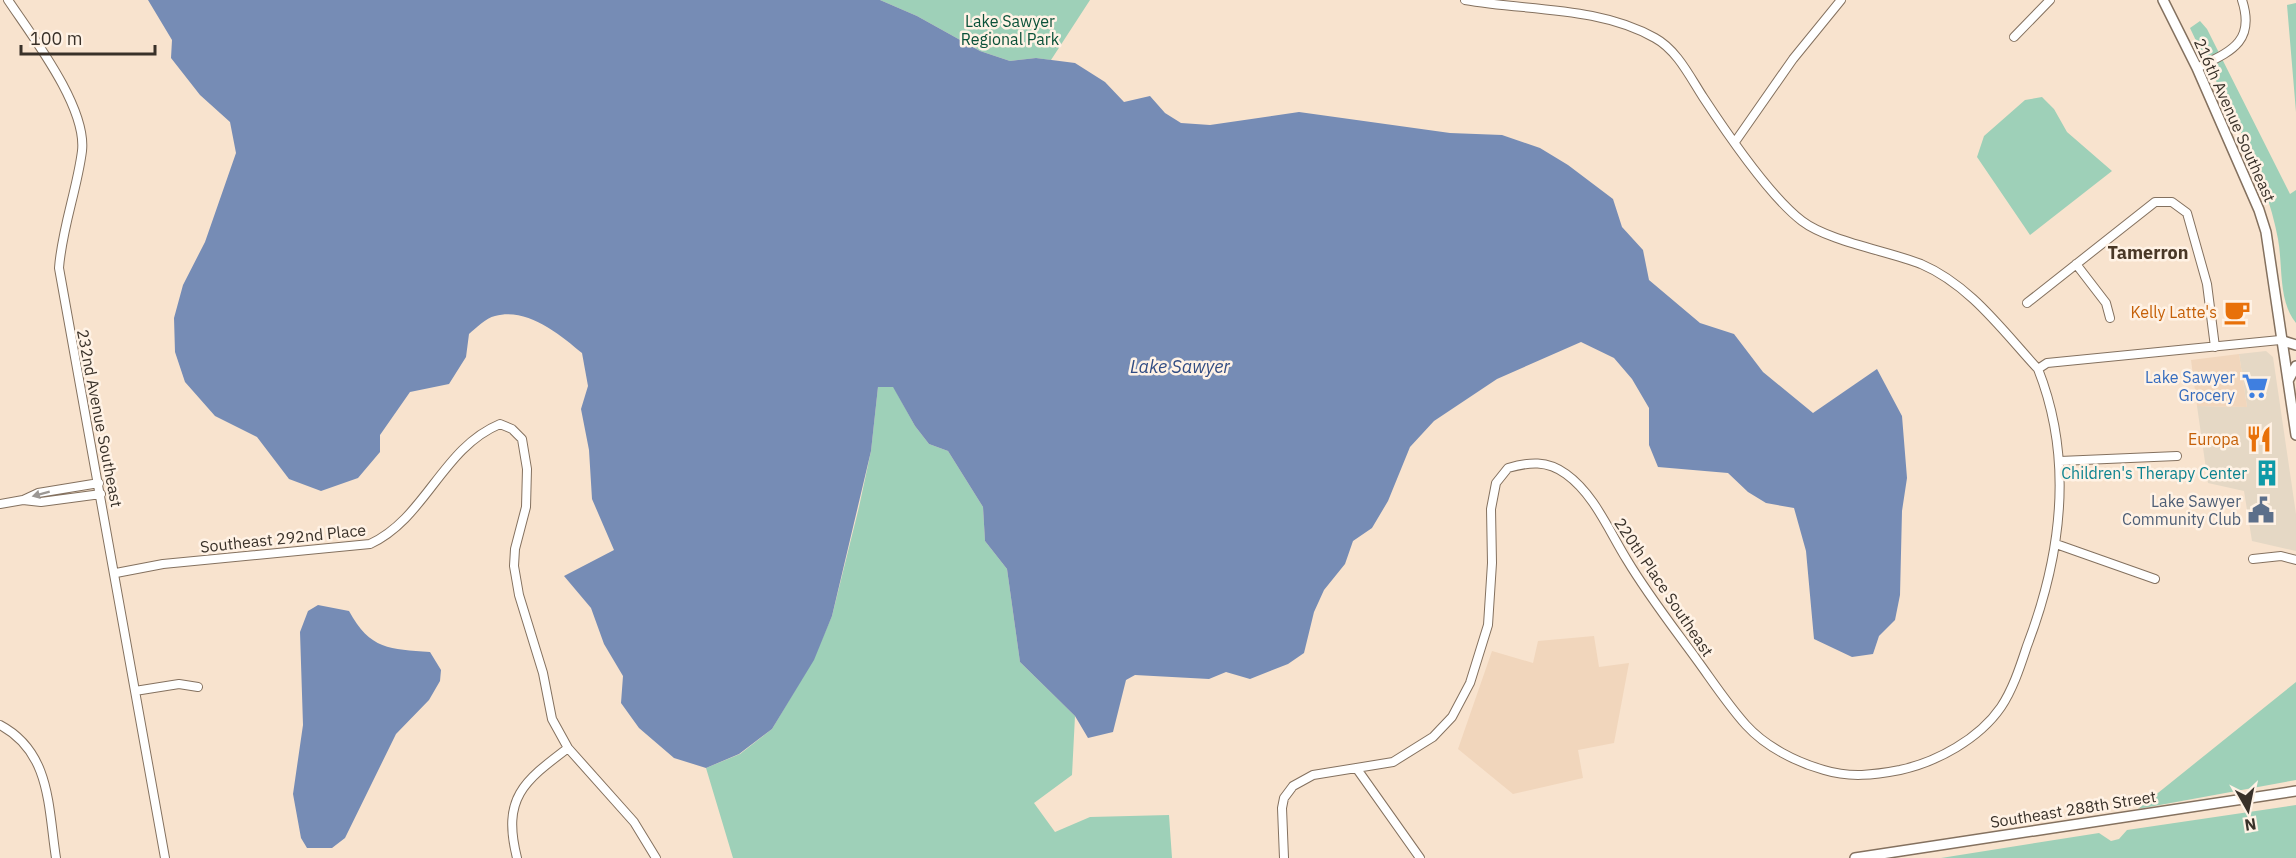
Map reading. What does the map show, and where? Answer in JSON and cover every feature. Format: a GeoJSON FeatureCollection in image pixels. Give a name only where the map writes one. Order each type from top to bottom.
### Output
{"type":"FeatureCollection","features":[{"type":"Feature","properties":{"kind":"street","name":"232nd Avenue Southeast"},"geometry":{"type":"LineString","coordinates":[[8,0],[67,91],[79,127],[82,149],[61,246],[59,268],[116,573],[165,858]]}},
{"type":"Feature","properties":{"kind":"street"},"geometry":{"type":"LineString","coordinates":[[1465,0],[1595,16],[1633,27],[1656,38],[1685,69],[1736,142],[1787,207],[1804,222],[1944,275],[1976,301],[2038,369],[2046,363],[2280,340],[2296,345]]}},
{"type":"Feature","properties":{"kind":"street"},"geometry":{"type":"LineString","coordinates":[[1736,142],[1793,59],[1841,0]]}},
{"type":"Feature","properties":{"kind":"street"},"geometry":{"type":"LineString","coordinates":[[2014,36],[2050,0]]}},
{"type":"Feature","properties":{"kind":"street","name":"216th Avenue Southeast"},"geometry":{"type":"LineString","coordinates":[[2163,0],[2197,68],[2259,210],[2266,232],[2280,340],[2296,435]]}},
{"type":"Feature","properties":{"kind":"street"},"geometry":{"type":"LineString","coordinates":[[2197,68],[2235,48],[2242,40],[2246,11],[2242,0]]}},
{"type":"Feature","properties":{"kind":"street"},"geometry":{"type":"LineString","coordinates":[[2027,303],[2155,202],[2168,201],[2178,204],[2187,213],[2207,284],[2216,347]]}},
{"type":"Feature","properties":{"kind":"street"},"geometry":{"type":"LineString","coordinates":[[2076,264],[2106,303],[2110,318]]}},
{"type":"Feature","properties":{"kind":"street"},"geometry":{"type":"LineString","coordinates":[[2287,383],[2296,366]]}},
{"type":"Feature","properties":{"kind":"street","name":"220th Place Southeast"},"geometry":{"type":"LineString","coordinates":[[1357,769],[1393,762],[1441,730],[1470,683],[1488,625],[1492,563],[1491,509],[1496,483],[1508,468],[1525,464],[1550,465],[1576,483],[1591,500],[1638,579],[1721,693],[1747,726],[1772,746],[1802,762],[1843,774],[1878,774],[1919,766],[1970,738],[2001,706],[2017,675],[2039,616],[2056,544],[2060,503],[2060,461],[2052,410],[2038,369]]}},
{"type":"Feature","properties":{"kind":"street","name":"Southeast 292nd Place"},"geometry":{"type":"LineString","coordinates":[[116,573],[163,564],[370,544],[387,536],[417,508],[464,446],[486,430],[500,424],[512,429],[522,439],[527,469],[526,507],[515,549],[514,566],[519,595],[543,673],[552,719],[568,748]]}},
{"type":"Feature","properties":{"kind":"street"},"geometry":{"type":"LineString","coordinates":[[2060,461],[2177,456]]}},
{"type":"Feature","properties":{"kind":"street"},"geometry":{"type":"LineString","coordinates":[[0,504],[23,500],[38,493],[99,483]]}},
{"type":"Feature","properties":{"kind":"street"},"geometry":{"type":"LineString","coordinates":[[23,500],[41,502],[101,494]]}},
{"type":"Feature","properties":{"kind":"street"},"geometry":{"type":"LineString","coordinates":[[2056,544],[2155,579]]}},
{"type":"Feature","properties":{"kind":"street"},"geometry":{"type":"LineString","coordinates":[[2253,559],[2281,556],[2296,560]]}},
{"type":"Feature","properties":{"kind":"street"},"geometry":{"type":"LineString","coordinates":[[135,691],[179,684],[198,687]]}},
{"type":"Feature","properties":{"kind":"street"},"geometry":{"type":"LineString","coordinates":[[0,725],[27,744],[42,771],[56,858]]}},
{"type":"Feature","properties":{"kind":"street"},"geometry":{"type":"LineString","coordinates":[[517,858],[511,836],[511,811],[520,793],[536,773],[568,748],[634,822],[656,858]]}},
{"type":"Feature","properties":{"kind":"street"},"geometry":{"type":"LineString","coordinates":[[1284,858],[1282,808],[1284,798],[1293,786],[1313,774],[1357,769],[1420,858]]}},
{"type":"Feature","properties":{"kind":"street","name":"Southeast 288th Street"},"geometry":{"type":"LineString","coordinates":[[1855,858],[2296,790]]}},
{"type":"Feature","properties":{"kind":"shaded area"},"geometry":{"type":"Polygon","coordinates":[[[2266,351],[2273,357],[2296,514],[2296,551],[2252,541],[2244,491],[2208,483],[2197,406],[2247,407],[2239,354],[2266,351]]]}},
{"type":"Feature","properties":{"kind":"shaded area"},"geometry":{"type":"Polygon","coordinates":[[[2239,354],[2247,407],[2197,406],[2191,360],[2239,354]]]}},
{"type":"Feature","properties":{"kind":"shaded area"},"geometry":{"type":"Polygon","coordinates":[[[1594,636],[1599,667],[1629,663],[1614,743],[1578,750],[1583,778],[1513,794],[1458,749],[1492,651],[1533,663],[1538,641],[1594,636]]]}},
{"type":"Feature","properties":{"kind":"green space","name":"Lake Sawyer Regional Park"},"geometry":{"type":"Polygon","coordinates":[[[880,0],[1090,0],[1051,60],[1036,58],[1010,61],[980,51],[917,16],[880,0]]]}},
{"type":"Feature","properties":{"kind":"green space"},"geometry":{"type":"Polygon","coordinates":[[[2296,3],[2296,112],[2287,5],[2296,3]]]}},
{"type":"Feature","properties":{"kind":"green space"},"geometry":{"type":"Polygon","coordinates":[[[2200,21],[2207,29],[2290,194],[2296,190],[2296,323],[2286,304],[2278,239],[2263,186],[2241,132],[2190,28],[2200,21]]]}},
{"type":"Feature","properties":{"kind":"green space"},"geometry":{"type":"Polygon","coordinates":[[[2042,97],[2054,109],[2067,132],[2112,171],[2030,235],[1977,157],[1984,136],[2025,100],[2042,97]]]}},
{"type":"Feature","properties":{"kind":"green space"},"geometry":{"type":"Polygon","coordinates":[[[893,386],[915,426],[929,444],[948,451],[983,507],[985,541],[1007,569],[1020,662],[1075,716],[1072,775],[1034,803],[1055,832],[1090,817],[1169,815],[1172,858],[733,858],[706,768],[740,754],[772,729],[813,660],[832,616],[859,507],[871,451],[878,387],[893,386]]]}},
{"type":"Feature","properties":{"kind":"green space"},"geometry":{"type":"Polygon","coordinates":[[[2296,682],[2296,780],[2138,809],[2296,682]]]}},
{"type":"Feature","properties":{"kind":"green space"},"geometry":{"type":"Polygon","coordinates":[[[2296,805],[2296,858],[1941,858],[2099,833],[2111,841],[2119,839],[2127,830],[2296,805]]]}},
{"type":"Feature","properties":{"kind":"water","name":"Lake Sawyer"},"geometry":{"type":"Polygon","coordinates":[[[148,0],[880,0],[917,16],[980,51],[1010,61],[1036,58],[1075,63],[1105,82],[1124,102],[1150,96],[1165,113],[1181,123],[1210,125],[1299,112],[1450,133],[1502,135],[1540,148],[1568,165],[1613,199],[1622,227],[1643,250],[1649,280],[1700,323],[1734,334],[1763,372],[1813,413],[1877,369],[1902,416],[1907,478],[1902,511],[1900,595],[1895,620],[1879,636],[1873,654],[1852,657],[1814,639],[1806,551],[1794,508],[1766,503],[1748,492],[1728,473],[1658,467],[1649,445],[1649,408],[1632,379],[1614,358],[1581,342],[1497,379],[1434,421],[1410,447],[1388,501],[1372,528],[1353,541],[1345,564],[1324,590],[1314,612],[1304,653],[1288,664],[1250,679],[1226,672],[1209,679],[1135,675],[1126,680],[1113,732],[1088,738],[1075,716],[1020,662],[1007,569],[985,541],[983,507],[948,451],[929,444],[915,426],[893,387],[878,387],[871,451],[832,616],[814,660],[772,729],[739,754],[706,768],[674,758],[639,728],[621,703],[623,676],[604,644],[591,608],[564,576],[614,550],[592,499],[589,450],[581,409],[588,386],[582,353],[563,338],[542,324],[519,315],[495,316],[485,321],[469,334],[466,357],[449,384],[410,392],[380,435],[380,452],[358,478],[321,491],[289,479],[257,437],[215,416],[185,382],[175,352],[174,318],[183,285],[205,242],[236,153],[230,122],[200,95],[171,58],[172,40],[148,0]]]}},
{"type":"Feature","properties":{"kind":"water"},"geometry":{"type":"Polygon","coordinates":[[[318,605],[349,611],[365,633],[382,645],[403,650],[430,652],[441,670],[440,681],[429,700],[396,734],[345,838],[332,848],[307,848],[301,838],[293,794],[303,725],[300,632],[308,611],[318,605]]]}},
{"type":"Feature","properties":{"kind":"place","name":"Kelly Latte's"},"geometry":{"type":"Point","coordinates":[2237,312]}},
{"type":"Feature","properties":{"kind":"place","name":"Lake Sawyer Grocery"},"geometry":{"type":"Point","coordinates":[2255,386]}},
{"type":"Feature","properties":{"kind":"place","name":"Europa"},"geometry":{"type":"Point","coordinates":[2259,439]}},
{"type":"Feature","properties":{"kind":"place","name":"Children's Therapy Center"},"geometry":{"type":"Point","coordinates":[2267,473]}},
{"type":"Feature","properties":{"kind":"place","name":"Lake Sawyer Community Club"},"geometry":{"type":"Point","coordinates":[2261,510]}},
{"type":"Feature","properties":{"kind":"district","name":"Tamerron"},"geometry":{"type":"Point","coordinates":[2148,252]}}]}
